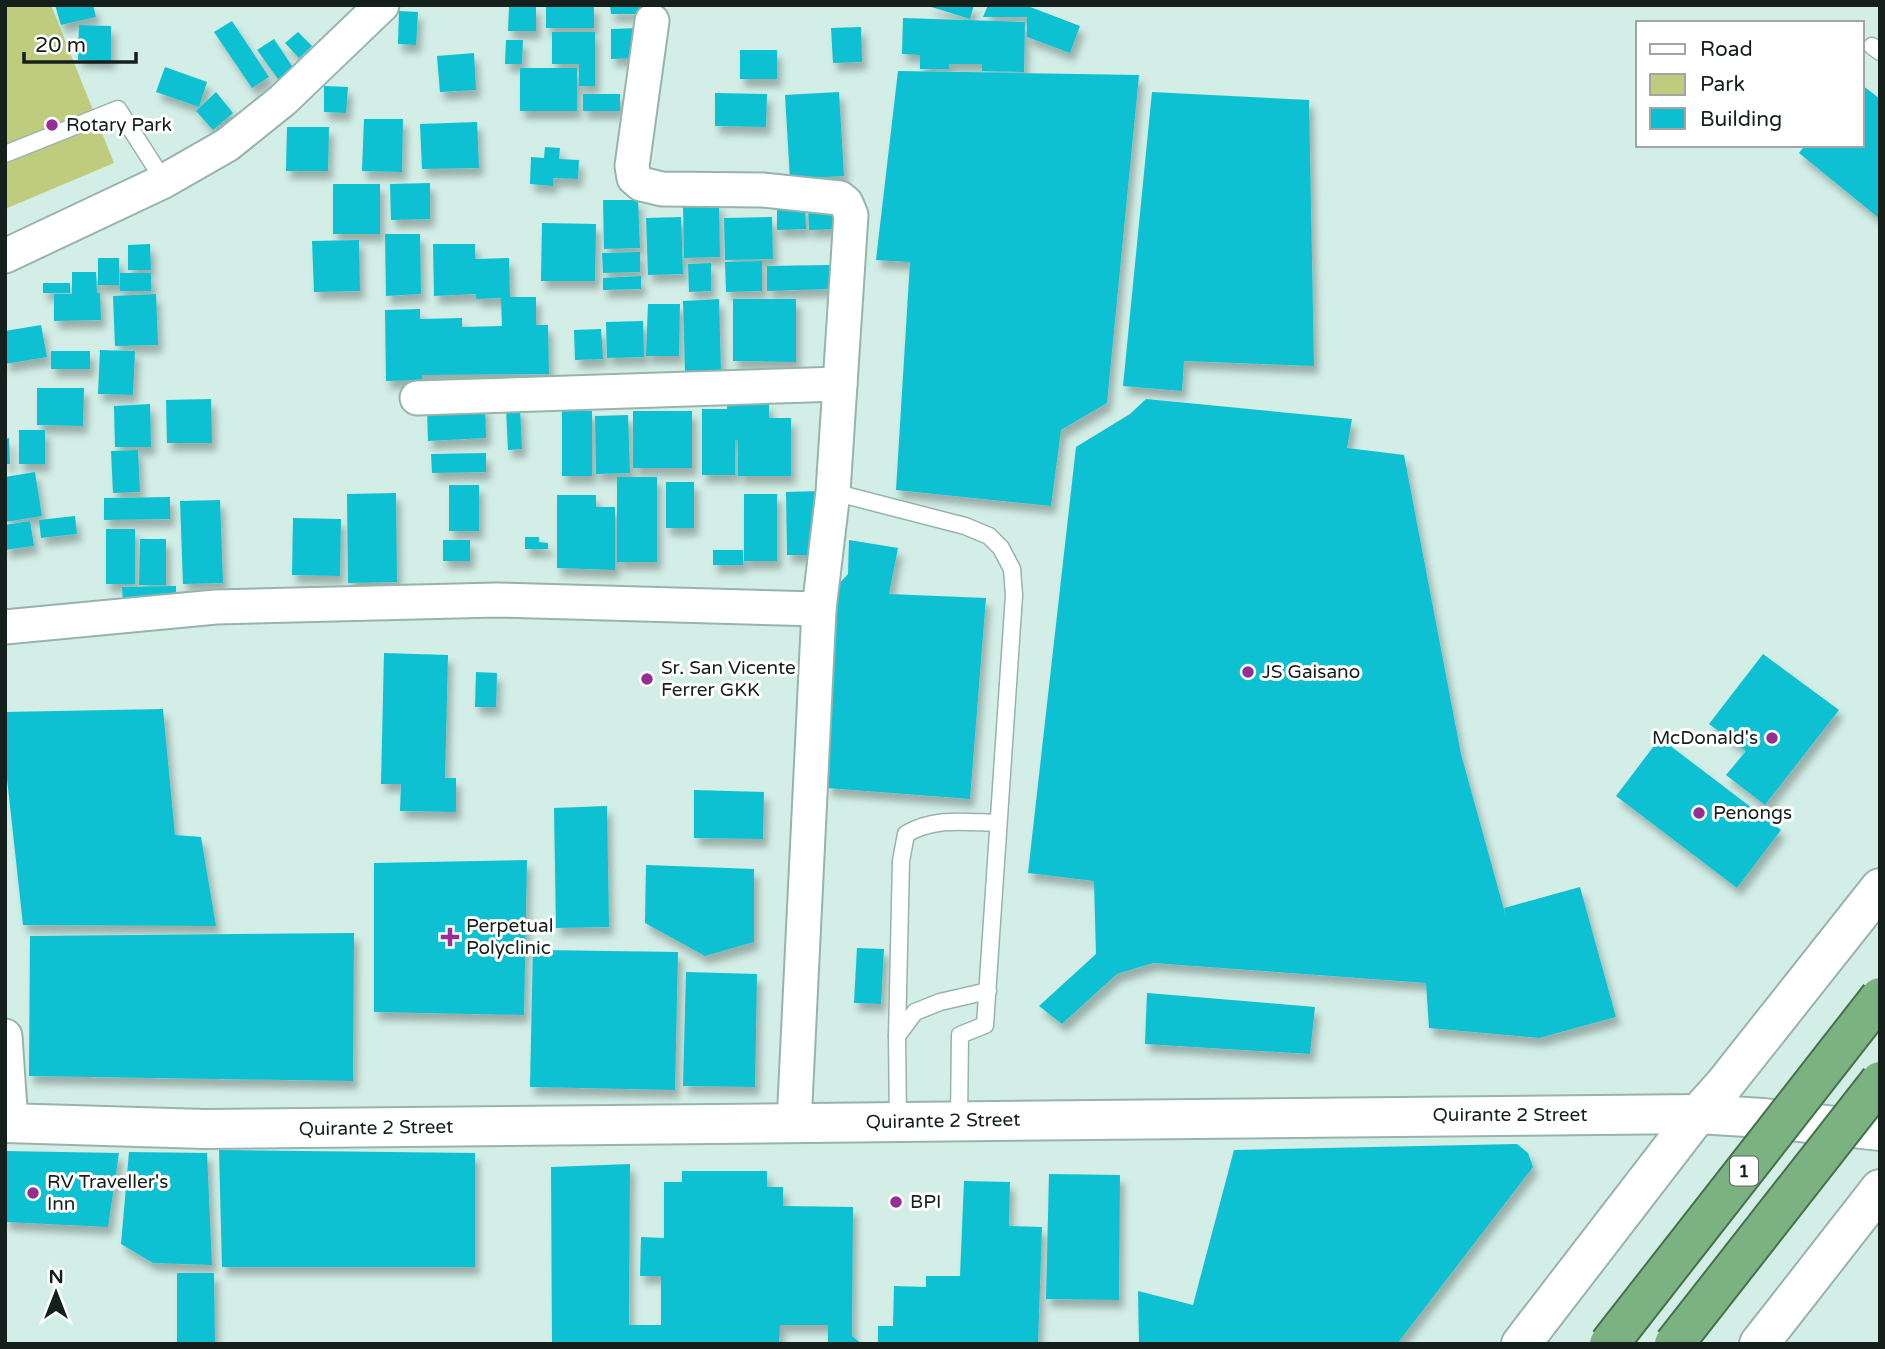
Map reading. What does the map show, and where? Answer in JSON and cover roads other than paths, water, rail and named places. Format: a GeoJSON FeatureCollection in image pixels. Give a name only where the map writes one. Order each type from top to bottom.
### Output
{"type":"FeatureCollection","features":[{"type":"Feature","properties":{"kind":"highway","name":"1"},"geometry":{"type":"LineString","coordinates":[[1609,1344],[1880,998]]}},
{"type":"Feature","properties":{"kind":"highway"},"geometry":{"type":"LineString","coordinates":[[1674,1344],[1880,1081]]}},
{"type":"Feature","properties":{"kind":"street"},"geometry":{"type":"LineString","coordinates":[[5,256],[164,181],[227,145],[283,100],[382,5]]}},
{"type":"Feature","properties":{"kind":"street"},"geometry":{"type":"LineString","coordinates":[[652,21],[632,166],[634,178],[641,184],[662,189],[762,191],[839,198],[846,203],[851,215],[833,492],[818,608],[794,1124]]}},
{"type":"Feature","properties":{"kind":"street"},"geometry":{"type":"LineString","coordinates":[[417,398],[840,384]]}},
{"type":"Feature","properties":{"kind":"street"},"geometry":{"type":"LineString","coordinates":[[5,627],[216,607],[497,600],[818,608]]}},
{"type":"Feature","properties":{"kind":"street"},"geometry":{"type":"LineString","coordinates":[[1521,1344],[1698,1114],[1880,888]]}},
{"type":"Feature","properties":{"kind":"street"},"geometry":{"type":"LineString","coordinates":[[5,1036],[8,1123]]}},
{"type":"Feature","properties":{"kind":"street","name":"Quirante 2 Street"},"geometry":{"type":"LineString","coordinates":[[8,1123],[205,1129],[1698,1114],[1880,1131]]}},
{"type":"Feature","properties":{"kind":"street"},"geometry":{"type":"LineString","coordinates":[[1759,1344],[1880,1189]]}},
{"type":"Feature","properties":{"kind":"lane"},"geometry":{"type":"LineString","coordinates":[[5,154],[118,110],[164,181]]}},
{"type":"Feature","properties":{"kind":"lane"},"geometry":{"type":"LineString","coordinates":[[833,492],[965,526],[989,536],[1001,548],[1012,569],[1014,595],[985,1025],[961,1035],[959,1120]]}},
{"type":"Feature","properties":{"kind":"lane"},"geometry":{"type":"LineString","coordinates":[[898,1121],[901,861],[906,834],[922,824],[947,821],[998,823]]}},
{"type":"Feature","properties":{"kind":"lane"},"geometry":{"type":"LineString","coordinates":[[897,1036],[915,1012],[940,1002],[988,991]]}},
{"type":"Feature","properties":{"kind":"place","name":"Rotary Park"},"geometry":{"type":"Point","coordinates":[52,125]}},
{"type":"Feature","properties":{"kind":"place","name":"JS Gaisano"},"geometry":{"type":"Point","coordinates":[1248,672]}},
{"type":"Feature","properties":{"kind":"place","name":"Sr. San Vicente Ferrer GKK"},"geometry":{"type":"Point","coordinates":[647,679]}},
{"type":"Feature","properties":{"kind":"place","name":"McDonald's"},"geometry":{"type":"Point","coordinates":[1772,738]}},
{"type":"Feature","properties":{"kind":"place","name":"Penongs"},"geometry":{"type":"Point","coordinates":[1699,813]}},
{"type":"Feature","properties":{"kind":"place","name":"Perpetual Polyclinic"},"geometry":{"type":"Point","coordinates":[450,937]}},
{"type":"Feature","properties":{"kind":"place","name":"RV Traveller's Inn"},"geometry":{"type":"Point","coordinates":[33,1193]}},
{"type":"Feature","properties":{"kind":"place","name":"BPI"},"geometry":{"type":"Point","coordinates":[896,1202]}}]}
